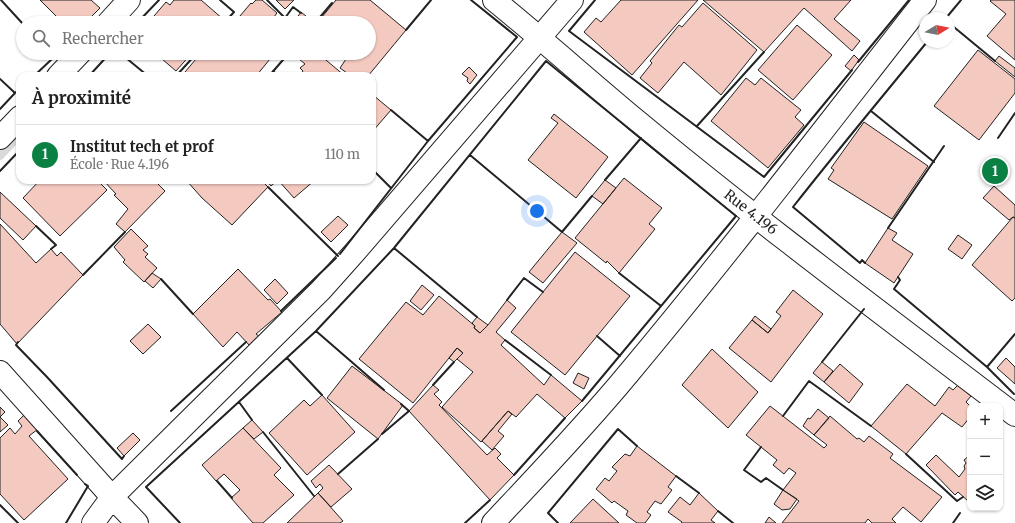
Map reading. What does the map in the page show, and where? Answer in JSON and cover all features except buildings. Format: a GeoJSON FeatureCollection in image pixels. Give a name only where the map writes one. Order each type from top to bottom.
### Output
{"type":"FeatureCollection","features":[{"type":"Feature","properties":{"kind":"street"},"geometry":{"type":"LineString","coordinates":[[114,16],[129,0]]}},
{"type":"Feature","properties":{"kind":"street","name":"Rue 4.196"},"geometry":{"type":"LineString","coordinates":[[494,0],[540,37],[637,120],[755,216],[1015,416]]}},
{"type":"Feature","properties":{"kind":"street"},"geometry":{"type":"LineString","coordinates":[[93,523],[112,497],[321,290],[354,254],[572,0]]}},
{"type":"Feature","properties":{"kind":"street"},"geometry":{"type":"LineString","coordinates":[[493,523],[628,375],[925,0]]}},
{"type":"Feature","properties":{"kind":"street"},"geometry":{"type":"LineString","coordinates":[[62,72],[73,60]]}},
{"type":"Feature","properties":{"kind":"street"},"geometry":{"type":"LineString","coordinates":[[0,138],[16,121]]}},
{"type":"Feature","properties":{"kind":"street"},"geometry":{"type":"LineString","coordinates":[[0,372],[137,523]]}},
{"type":"Feature","properties":{"kind":"waterway"},"geometry":{"type":"LineString","coordinates":[[0,156],[16,139]]}},
{"type":"Feature","properties":{"kind":"wall"},"geometry":{"type":"LineString","coordinates":[[1,0],[16,16]]}},
{"type":"Feature","properties":{"kind":"wall"},"geometry":{"type":"LineString","coordinates":[[144,16],[159,0]]}},
{"type":"Feature","properties":{"kind":"wall"},"geometry":{"type":"LineString","coordinates":[[220,0],[234,12],[230,16]]}},
{"type":"Feature","properties":{"kind":"wall"},"geometry":{"type":"LineString","coordinates":[[267,0],[283,16]]}},
{"type":"Feature","properties":{"kind":"wall"},"geometry":{"type":"LineString","coordinates":[[406,30],[431,0]]}},
{"type":"Feature","properties":{"kind":"wall"},"geometry":{"type":"LineString","coordinates":[[340,254],[428,141],[517,37],[471,0]]}},
{"type":"Feature","properties":{"kind":"wall"},"geometry":{"type":"LineString","coordinates":[[595,0],[569,31],[764,177],[852,70]]}},
{"type":"Feature","properties":{"kind":"wall"},"geometry":{"type":"LineString","coordinates":[[858,62],[909,0]]}},
{"type":"Feature","properties":{"kind":"wall"},"geometry":{"type":"LineString","coordinates":[[951,12],[961,0]]}},
{"type":"Feature","properties":{"kind":"wall"},"geometry":{"type":"LineString","coordinates":[[321,16],[332,3]]}},
{"type":"Feature","properties":{"kind":"wall"},"geometry":{"type":"LineString","coordinates":[[286,16],[293,7],[301,13]]}},
{"type":"Feature","properties":{"kind":"wall"},"geometry":{"type":"LineString","coordinates":[[955,28],[995,61]]}},
{"type":"Feature","properties":{"kind":"wall"},"geometry":{"type":"LineString","coordinates":[[865,263],[862,260],[860,263],[793,207],[922,48]]}},
{"type":"Feature","properties":{"kind":"wall"},"geometry":{"type":"LineString","coordinates":[[697,126],[764,52]]}},
{"type":"Feature","properties":{"kind":"wall"},"geometry":{"type":"LineString","coordinates":[[38,72],[51,60]]}},
{"type":"Feature","properties":{"kind":"wall"},"geometry":{"type":"LineString","coordinates":[[93,72],[104,60]]}},
{"type":"Feature","properties":{"kind":"wall"},"geometry":{"type":"LineString","coordinates":[[129,60],[143,72]]}},
{"type":"Feature","properties":{"kind":"wall"},"geometry":{"type":"LineString","coordinates":[[180,72],[191,60]]}},
{"type":"Feature","properties":{"kind":"wall"},"geometry":{"type":"LineString","coordinates":[[272,72],[283,60]]}},
{"type":"Feature","properties":{"kind":"wall"},"geometry":{"type":"LineString","coordinates":[[180,523],[146,487],[316,331],[394,248],[546,61],[736,216],[582,401]]}},
{"type":"Feature","properties":{"kind":"wall"},"geometry":{"type":"LineString","coordinates":[[0,79],[15,93],[0,109]]}},
{"type":"Feature","properties":{"kind":"wall"},"geometry":{"type":"LineString","coordinates":[[391,110],[428,141]]}},
{"type":"Feature","properties":{"kind":"wall"},"geometry":{"type":"LineString","coordinates":[[871,111],[934,162]]}},
{"type":"Feature","properties":{"kind":"wall"},"geometry":{"type":"LineString","coordinates":[[998,138],[1015,113]]}},
{"type":"Feature","properties":{"kind":"wall"},"geometry":{"type":"LineString","coordinates":[[605,180],[641,138]]}},
{"type":"Feature","properties":{"kind":"wall"},"geometry":{"type":"LineString","coordinates":[[888,228],[944,146]]}},
{"type":"Feature","properties":{"kind":"wall"},"geometry":{"type":"LineString","coordinates":[[0,171],[16,154]]}},
{"type":"Feature","properties":{"kind":"wall"},"geometry":{"type":"LineString","coordinates":[[470,155],[562,232],[592,196]]}},
{"type":"Feature","properties":{"kind":"wall"},"geometry":{"type":"LineString","coordinates":[[376,173],[391,188]]}},
{"type":"Feature","properties":{"kind":"wall"},"geometry":{"type":"LineString","coordinates":[[268,187],[338,256]]}},
{"type":"Feature","properties":{"kind":"wall"},"geometry":{"type":"LineString","coordinates":[[36,226],[56,245],[51,249]]}},
{"type":"Feature","properties":{"kind":"wall"},"geometry":{"type":"LineString","coordinates":[[83,275],[125,232]]}},
{"type":"Feature","properties":{"kind":"wall"},"geometry":{"type":"LineString","coordinates":[[394,248],[477,317]]}},
{"type":"Feature","properties":{"kind":"wall"},"geometry":{"type":"LineString","coordinates":[[281,311],[336,258]]}},
{"type":"Feature","properties":{"kind":"wall"},"geometry":{"type":"LineString","coordinates":[[619,273],[661,306]]}},
{"type":"Feature","properties":{"kind":"wall"},"geometry":{"type":"LineString","coordinates":[[898,277],[900,280],[894,289],[987,367],[1014,394]]}},
{"type":"Feature","properties":{"kind":"wall"},"geometry":{"type":"LineString","coordinates":[[507,300],[524,278],[543,292]]}},
{"type":"Feature","properties":{"kind":"wall"},"geometry":{"type":"LineString","coordinates":[[161,279],[193,314]]}},
{"type":"Feature","properties":{"kind":"wall"},"geometry":{"type":"LineString","coordinates":[[822,362],[864,309]]}},
{"type":"Feature","properties":{"kind":"wall"},"geometry":{"type":"LineString","coordinates":[[316,331],[384,390]]}},
{"type":"Feature","properties":{"kind":"wall"},"geometry":{"type":"LineString","coordinates":[[987,367],[1015,334]]}},
{"type":"Feature","properties":{"kind":"wall"},"geometry":{"type":"LineString","coordinates":[[597,336],[620,356]]}},
{"type":"Feature","properties":{"kind":"wall"},"geometry":{"type":"LineString","coordinates":[[505,340],[551,375]]}},
{"type":"Feature","properties":{"kind":"wall"},"geometry":{"type":"LineString","coordinates":[[18,342],[16,345],[122,459],[124,456]]}},
{"type":"Feature","properties":{"kind":"wall"},"geometry":{"type":"LineString","coordinates":[[171,411],[246,342]]}},
{"type":"Feature","properties":{"kind":"wall"},"geometry":{"type":"LineString","coordinates":[[287,358],[322,395]]}},
{"type":"Feature","properties":{"kind":"wall"},"geometry":{"type":"LineString","coordinates":[[433,385],[454,362]]}},
{"type":"Feature","properties":{"kind":"wall"},"geometry":{"type":"LineString","coordinates":[[783,416],[809,381],[871,426]]}},
{"type":"Feature","properties":{"kind":"wall"},"geometry":{"type":"LineString","coordinates":[[239,402],[252,420]]}},
{"type":"Feature","properties":{"kind":"wall"},"geometry":{"type":"LineString","coordinates":[[382,434],[409,411],[401,404]]}},
{"type":"Feature","properties":{"kind":"wall"},"geometry":{"type":"LineString","coordinates":[[514,475],[565,418]]}},
{"type":"Feature","properties":{"kind":"wall"},"geometry":{"type":"LineString","coordinates":[[558,523],[548,513],[618,429],[637,446]]}},
{"type":"Feature","properties":{"kind":"wall"},"geometry":{"type":"LineString","coordinates":[[37,431],[77,475]]}},
{"type":"Feature","properties":{"kind":"wall"},"geometry":{"type":"LineString","coordinates":[[263,432],[314,496]]}},
{"type":"Feature","properties":{"kind":"wall"},"geometry":{"type":"LineString","coordinates":[[338,474],[378,439]]}},
{"type":"Feature","properties":{"kind":"wall"},"geometry":{"type":"LineString","coordinates":[[761,447],[744,470],[761,482],[766,478],[783,490]]}},
{"type":"Feature","properties":{"kind":"wall"},"geometry":{"type":"LineString","coordinates":[[906,454],[957,501],[963,497]]}},
{"type":"Feature","properties":{"kind":"wall"},"geometry":{"type":"LineString","coordinates":[[676,476],[699,493]]}},
{"type":"Feature","properties":{"kind":"wall"},"geometry":{"type":"LineString","coordinates":[[217,481],[232,498]]}},
{"type":"Feature","properties":{"kind":"wall"},"geometry":{"type":"LineString","coordinates":[[66,523],[88,486],[85,484]]}},
{"type":"Feature","properties":{"kind":"wall"},"geometry":{"type":"LineString","coordinates":[[465,523],[490,500]]}},
{"type":"Feature","properties":{"kind":"wall"},"geometry":{"type":"LineString","coordinates":[[0,505],[18,523]]}},
{"type":"Feature","properties":{"kind":"wall"},"geometry":{"type":"LineString","coordinates":[[718,511],[733,523]]}},
{"type":"Feature","properties":{"kind":"wall"},"geometry":{"type":"LineString","coordinates":[[953,523],[960,513]]}},
{"type":"Feature","properties":{"kind":"place","name":"Institut tech et prof"},"geometry":{"type":"Point","coordinates":[995,171]}}]}
